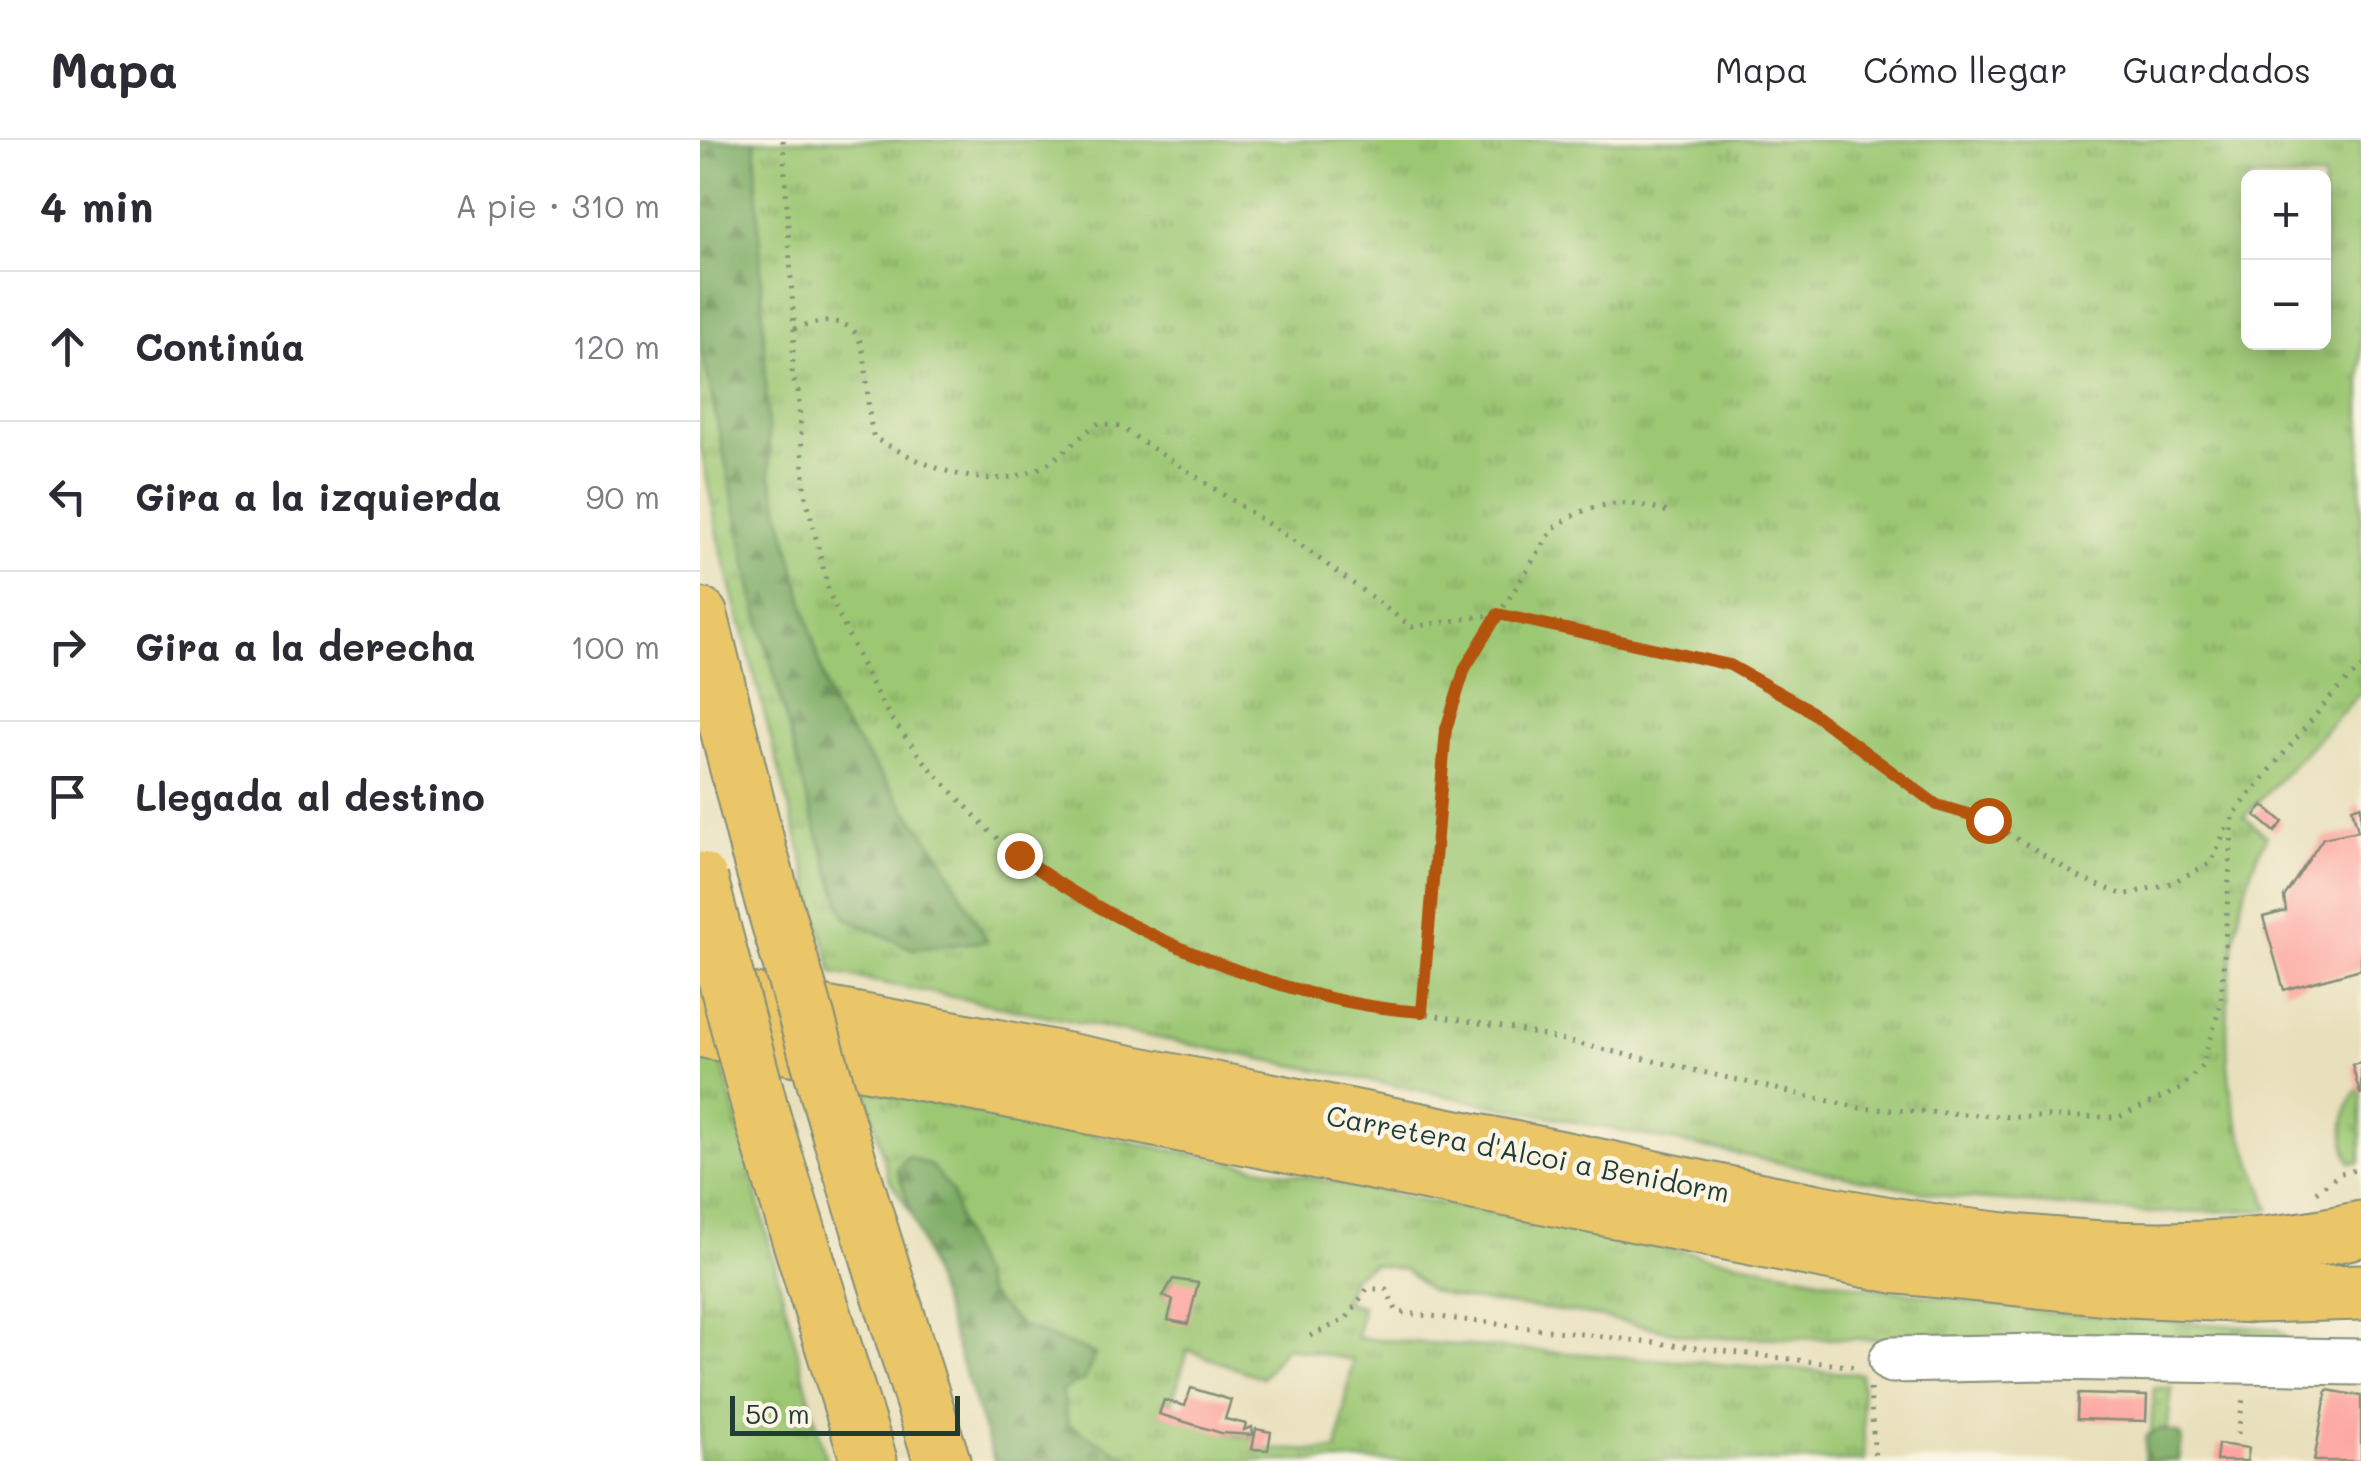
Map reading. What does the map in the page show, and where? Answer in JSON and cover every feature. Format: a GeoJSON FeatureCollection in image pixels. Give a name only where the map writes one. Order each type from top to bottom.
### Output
{"type":"FeatureCollection","features":[{"type":"Feature","properties":{"kind":"main road"},"geometry":{"type":"LineString","coordinates":[[700,616],[758,849],[942,1461]]}},
{"type":"Feature","properties":{"kind":"main road"},"geometry":{"type":"LineString","coordinates":[[700,880],[764,1123],[869,1461]]}},
{"type":"Feature","properties":{"kind":"main road","name":"Carretera d'Alcoi a Benidorm"},"geometry":{"type":"LineString","coordinates":[[700,992],[972,1041],[1904,1228],[2138,1248],[2293,1240],[2361,1228]]}},
{"type":"Feature","properties":{"kind":"main road","name":"Carretera d'Alcoi a Benidorm"},"geometry":{"type":"LineString","coordinates":[[700,1029],[1899,1266],[2128,1289],[2256,1295],[2361,1292]]}},
{"type":"Feature","properties":{"kind":"main road"},"geometry":{"type":"LineString","coordinates":[[844,1386],[857,1461]]}},
{"type":"Feature","properties":{"kind":"lane"},"geometry":{"type":"LineString","coordinates":[[1881,1364],[2044,1357],[2361,1362]]}},
{"type":"Feature","properties":{"kind":"path"},"geometry":{"type":"LineString","coordinates":[[783,140],[794,329],[792,376],[798,390],[805,492],[829,593],[889,716],[929,767],[993,835],[1094,907],[1223,964],[1378,1009],[1422,1012],[1860,1108],[2014,1117],[2119,1116],[2180,1088],[2202,1066],[2213,1039],[2222,1004],[2233,815]]}},
{"type":"Feature","properties":{"kind":"path"},"geometry":{"type":"LineString","coordinates":[[794,329],[826,318],[844,324],[857,335],[866,359],[866,412],[874,438],[936,470],[983,478],[1029,473],[1060,455],[1099,423],[1120,427],[1300,544],[1412,628],[1498,614],[1730,665],[1817,715],[1937,805],[1988,820],[2082,878],[2124,894],[2172,883],[2210,863],[2233,815],[2332,695],[2361,668]]}},
{"type":"Feature","properties":{"kind":"path"},"geometry":{"type":"LineString","coordinates":[[1422,1012],[1446,729],[1465,668],[1554,528],[1574,513],[1607,502],[1644,504],[1668,512]]}},
{"type":"Feature","properties":{"kind":"path"},"geometry":{"type":"LineString","coordinates":[[2305,1203],[2341,1173],[2361,1169]]}},
{"type":"Feature","properties":{"kind":"path"},"geometry":{"type":"LineString","coordinates":[[1310,1336],[1346,1318],[1367,1289],[1386,1288],[1397,1312],[1881,1364],[1875,1461]]}},
{"type":"Feature","properties":{"kind":"green space"},"geometry":{"type":"Polygon","coordinates":[[[700,140],[2361,140],[2361,692],[2244,817],[2267,836],[2244,894],[2231,969],[2229,1079],[2241,1134],[2270,1210],[2151,1213],[1951,1197],[833,973],[721,549],[700,444],[700,140]]]}},
{"type":"Feature","properties":{"kind":"green space"},"geometry":{"type":"Polygon","coordinates":[[[700,140],[755,140],[770,473],[831,707],[942,858],[987,941],[912,949],[845,917],[810,810],[754,598],[700,340],[700,140]]]}},
{"type":"Feature","properties":{"kind":"green space"},"geometry":{"type":"Polygon","coordinates":[[[700,1058],[722,1062],[826,1461],[700,1461],[700,1058]]]}},
{"type":"Feature","properties":{"kind":"green space"},"geometry":{"type":"Polygon","coordinates":[[[2361,1086],[2361,1162],[2351,1163],[2344,1123],[2361,1086]]]}},
{"type":"Feature","properties":{"kind":"green space"},"geometry":{"type":"Polygon","coordinates":[[[867,1090],[1860,1286],[2052,1313],[2277,1329],[2285,1335],[2284,1344],[1698,1337],[1584,1314],[1462,1299],[1429,1290],[1405,1270],[1373,1264],[1352,1277],[1344,1302],[1362,1306],[1357,1338],[1861,1374],[1865,1461],[1001,1461],[918,1224],[888,1177],[867,1090]],[[1173,1279],[1163,1295],[1173,1300],[1168,1319],[1188,1323],[1173,1279]],[[1285,1347],[1262,1378],[1188,1350],[1172,1402],[1164,1400],[1160,1414],[1242,1437],[1244,1431],[1250,1437],[1255,1433],[1253,1449],[1337,1451],[1353,1360],[1285,1347]]]}},
{"type":"Feature","properties":{"kind":"green space"},"geometry":{"type":"Polygon","coordinates":[[[907,1156],[931,1166],[952,1192],[959,1225],[987,1294],[1021,1326],[1095,1354],[1085,1379],[1062,1391],[1068,1424],[1133,1461],[994,1461],[897,1170],[907,1156]]]}},
{"type":"Feature","properties":{"kind":"green space"},"geometry":{"type":"Polygon","coordinates":[[[2154,1388],[2172,1388],[2164,1461],[2149,1461],[2154,1388]]]}},
{"type":"Feature","properties":{"kind":"green space"},"geometry":{"type":"Polygon","coordinates":[[[2161,1429],[2178,1433],[2182,1439],[2179,1461],[2144,1461],[2146,1436],[2161,1429]]]}},
{"type":"Feature","properties":{"kind":"building"},"geometry":{"type":"Polygon","coordinates":[[[2263,805],[2283,822],[2275,832],[2255,815],[2263,805]]]}},
{"type":"Feature","properties":{"kind":"building"},"geometry":{"type":"Polygon","coordinates":[[[2361,805],[2361,969],[2284,990],[2263,917],[2286,911],[2284,897],[2323,838],[2358,831],[2352,808],[2361,805]]]}},
{"type":"Feature","properties":{"kind":"building"},"geometry":{"type":"Polygon","coordinates":[[[2361,1063],[2361,1094],[2360,1094],[2352,1065],[2361,1063]]]}},
{"type":"Feature","properties":{"kind":"building"},"geometry":{"type":"Polygon","coordinates":[[[1173,1279],[1198,1283],[1188,1324],[1168,1320],[1173,1300],[1163,1296],[1173,1279]]]}},
{"type":"Feature","properties":{"kind":"building"},"geometry":{"type":"Polygon","coordinates":[[[1191,1388],[1231,1400],[1225,1419],[1246,1424],[1244,1430],[1252,1427],[1253,1435],[1221,1433],[1159,1414],[1164,1400],[1185,1406],[1191,1388]]]}},
{"type":"Feature","properties":{"kind":"building"},"geometry":{"type":"Polygon","coordinates":[[[2327,1390],[2361,1396],[2361,1461],[2314,1461],[2327,1390]]]}},
{"type":"Feature","properties":{"kind":"building"},"geometry":{"type":"Polygon","coordinates":[[[2078,1394],[2147,1396],[2146,1421],[2077,1419],[2078,1394]]]}},
{"type":"Feature","properties":{"kind":"building"},"geometry":{"type":"Polygon","coordinates":[[[1256,1429],[1271,1432],[1268,1450],[1252,1449],[1256,1429]]]}},
{"type":"Feature","properties":{"kind":"building"},"geometry":{"type":"Polygon","coordinates":[[[2218,1444],[2249,1448],[2247,1461],[2216,1461],[2218,1444]]]}},
{"type":"Feature","properties":{"kind":"route"},"geometry":{"type":"LineString","coordinates":[[1019,855],[1094,907],[1223,964],[1348,1002],[1422,1012],[1446,729],[1465,668],[1498,614],[1730,665],[1803,706],[1937,805],[1988,820]]}}]}
